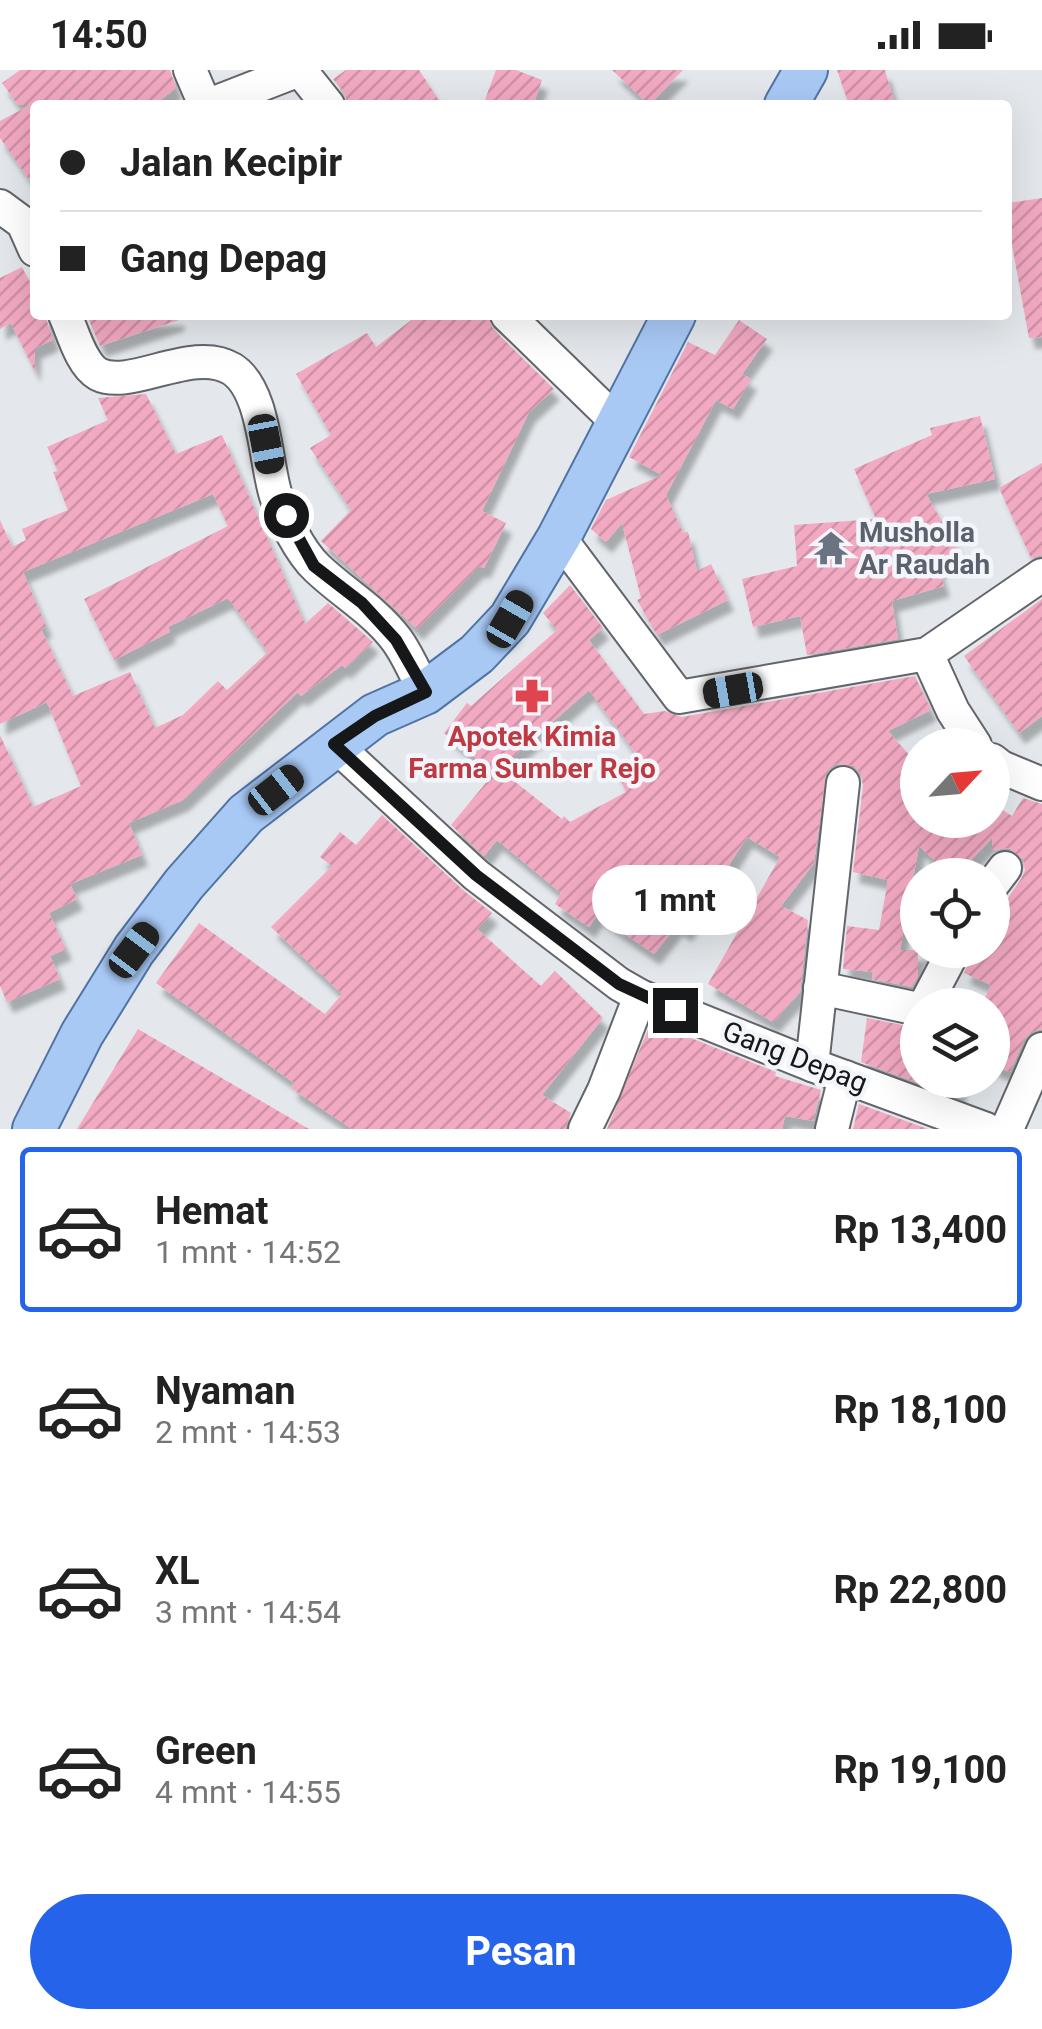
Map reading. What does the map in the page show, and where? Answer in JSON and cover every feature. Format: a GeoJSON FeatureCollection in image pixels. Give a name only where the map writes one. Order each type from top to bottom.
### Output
{"type":"FeatureCollection","features":[{"type":"Feature","properties":{"kind":"main road"},"geometry":{"type":"LineString","coordinates":[[34,1129],[82,1034],[134,950],[184,884],[246,814],[375,716],[426,692],[477,654],[510,619],[559,537],[671,320]]}},
{"type":"Feature","properties":{"kind":"street"},"geometry":{"type":"LineString","coordinates":[[190,70],[205,100]]}},
{"type":"Feature","properties":{"kind":"street"},"geometry":{"type":"LineString","coordinates":[[220,100],[300,70],[324,100]]}},
{"type":"Feature","properties":{"kind":"street"},"geometry":{"type":"LineString","coordinates":[[67,320],[87,363],[99,374],[117,377],[204,361],[232,369],[242,378],[261,417],[276,497],[314,566],[362,603],[396,640],[426,692]]}},
{"type":"Feature","properties":{"kind":"street"},"geometry":{"type":"LineString","coordinates":[[512,320],[618,423]]}},
{"type":"Feature","properties":{"kind":"street"},"geometry":{"type":"LineString","coordinates":[[559,537],[679,697],[927,654],[1042,576]]}},
{"type":"Feature","properties":{"kind":"street"},"geometry":{"type":"LineString","coordinates":[[927,654],[964,728]]}},
{"type":"Feature","properties":{"kind":"street","name":"Gang Depag"},"geometry":{"type":"LineString","coordinates":[[334,744],[476,875],[619,984],[812,1065],[986,1129]]}},
{"type":"Feature","properties":{"kind":"street"},"geometry":{"type":"LineString","coordinates":[[1010,771],[1042,784]]}},
{"type":"Feature","properties":{"kind":"street"},"geometry":{"type":"LineString","coordinates":[[812,1065],[843,783]]}},
{"type":"Feature","properties":{"kind":"street"},"geometry":{"type":"LineString","coordinates":[[820,988],[900,1005]]}},
{"type":"Feature","properties":{"kind":"street"},"geometry":{"type":"LineString","coordinates":[[585,1129],[640,996]]}},
{"type":"Feature","properties":{"kind":"street"},"geometry":{"type":"LineString","coordinates":[[1007,1129],[1042,1049]]}},
{"type":"Feature","properties":{"kind":"street"},"geometry":{"type":"LineString","coordinates":[[832,1129],[845,1077]]}},
{"type":"Feature","properties":{"kind":"building"},"geometry":{"type":"Polygon","coordinates":[[[20,70],[170,70],[176,88],[160,100],[30,100],[30,105],[18,105],[2,83],[20,70]]]}},
{"type":"Feature","properties":{"kind":"building"},"geometry":{"type":"Polygon","coordinates":[[[346,70],[419,70],[439,100],[346,100],[333,79],[346,70]]]}},
{"type":"Feature","properties":{"kind":"building"},"geometry":{"type":"Polygon","coordinates":[[[496,70],[516,70],[542,80],[535,100],[485,100],[496,70]]]}},
{"type":"Feature","properties":{"kind":"building"},"geometry":{"type":"Polygon","coordinates":[[[612,70],[683,70],[654,100],[644,100],[612,70]]]}},
{"type":"Feature","properties":{"kind":"building"},"geometry":{"type":"Polygon","coordinates":[[[837,70],[885,70],[894,100],[847,100],[837,70]]]}},
{"type":"Feature","properties":{"kind":"building"},"geometry":{"type":"Polygon","coordinates":[[[30,105],[30,181],[0,138],[0,121],[30,105]]]}},
{"type":"Feature","properties":{"kind":"building"},"geometry":{"type":"Polygon","coordinates":[[[1042,198],[1042,337],[1029,338],[1012,245],[1012,202],[1042,198]]]}},
{"type":"Feature","properties":{"kind":"building"},"geometry":{"type":"Polygon","coordinates":[[[22,267],[30,282],[30,320],[47,320],[53,340],[35,348],[35,372],[11,323],[0,329],[0,278],[22,267]]]}},
{"type":"Feature","properties":{"kind":"building"},"geometry":{"type":"Polygon","coordinates":[[[89,320],[179,320],[100,346],[89,320]]]}},
{"type":"Feature","properties":{"kind":"building"},"geometry":{"type":"Polygon","coordinates":[[[411,320],[490,320],[493,329],[554,389],[529,412],[482,511],[506,523],[484,568],[479,566],[417,629],[321,541],[351,510],[310,448],[331,435],[296,374],[367,333],[376,347],[411,320]]]}},
{"type":"Feature","properties":{"kind":"building"},"geometry":{"type":"Polygon","coordinates":[[[739,320],[767,339],[742,374],[751,379],[733,409],[716,400],[666,495],[683,533],[688,532],[697,571],[711,564],[728,600],[657,635],[637,600],[641,598],[622,523],[606,542],[591,529],[606,500],[662,475],[629,457],[688,342],[715,355],[739,320]]]}},
{"type":"Feature","properties":{"kind":"building"},"geometry":{"type":"Polygon","coordinates":[[[146,394],[176,454],[222,435],[305,624],[328,603],[373,642],[345,668],[342,665],[301,696],[298,692],[183,800],[129,823],[142,855],[70,884],[77,899],[49,913],[66,949],[50,956],[60,979],[7,1002],[0,986],[0,735],[33,807],[81,786],[47,702],[0,724],[0,520],[12,547],[26,540],[22,529],[68,510],[47,447],[108,420],[98,398],[146,394]],[[213,494],[23,572],[46,626],[41,629],[73,696],[130,672],[155,728],[183,715],[218,681],[227,690],[268,652],[228,598],[168,627],[170,632],[114,660],[84,599],[228,526],[213,494]]]}},
{"type":"Feature","properties":{"kind":"building"},"geometry":{"type":"Polygon","coordinates":[[[980,416],[995,479],[926,494],[961,554],[938,567],[944,586],[892,601],[898,639],[807,655],[800,616],[753,627],[742,579],[797,566],[794,525],[876,519],[854,469],[932,435],[930,428],[980,416]]]}},
{"type":"Feature","properties":{"kind":"building"},"geometry":{"type":"Polygon","coordinates":[[[1042,463],[1042,555],[1031,558],[999,488],[1042,463]]]}},
{"type":"Feature","properties":{"kind":"building"},"geometry":{"type":"Polygon","coordinates":[[[570,585],[603,628],[589,640],[644,714],[665,711],[682,717],[915,676],[931,710],[888,731],[900,745],[900,838],[992,838],[973,858],[932,858],[919,846],[917,858],[900,858],[900,968],[918,968],[912,987],[872,979],[873,972],[843,969],[847,926],[879,930],[888,880],[853,872],[863,785],[854,766],[836,764],[826,772],[814,863],[781,906],[808,920],[800,992],[773,1022],[708,984],[780,857],[747,837],[686,931],[677,925],[654,954],[597,915],[589,927],[555,904],[561,893],[497,840],[484,856],[451,825],[494,773],[444,733],[467,703],[471,706],[557,630],[543,613],[570,585]],[[589,690],[499,769],[570,822],[626,792],[614,765],[637,755],[589,690]]]}},
{"type":"Feature","properties":{"kind":"building"},"geometry":{"type":"Polygon","coordinates":[[[1042,599],[1042,716],[1019,733],[964,656],[1042,599]]]}},
{"type":"Feature","properties":{"kind":"building"},"geometry":{"type":"Polygon","coordinates":[[[1023,798],[1042,804],[1042,1029],[1031,1032],[1024,1040],[1010,1072],[1010,988],[990,988],[991,985],[964,973],[966,968],[1010,968],[1010,895],[1025,870],[1023,859],[1009,848],[992,850],[992,838],[1010,838],[1010,815],[1023,798]]]}},
{"type":"Feature","properties":{"kind":"building"},"geometry":{"type":"Polygon","coordinates":[[[382,815],[492,913],[477,929],[541,986],[555,971],[603,1018],[542,1095],[571,1113],[565,1129],[352,1129],[291,1088],[294,1083],[156,983],[199,923],[325,1014],[342,994],[271,927],[332,866],[320,857],[340,832],[356,845],[382,815]]]}},
{"type":"Feature","properties":{"kind":"building"},"geometry":{"type":"Polygon","coordinates":[[[867,1018],[900,1024],[900,1076],[861,1062],[867,1018]]]}},
{"type":"Feature","properties":{"kind":"building"},"geometry":{"type":"Polygon","coordinates":[[[651,1022],[776,1072],[775,1076],[821,1090],[813,1121],[785,1116],[782,1129],[607,1129],[651,1022]]]}},
{"type":"Feature","properties":{"kind":"building"},"geometry":{"type":"Polygon","coordinates":[[[138,1029],[309,1129],[77,1129],[138,1029]]]}},
{"type":"Feature","properties":{"kind":"building"},"geometry":{"type":"Polygon","coordinates":[[[859,1104],[928,1129],[853,1129],[859,1104]]]}},
{"type":"Feature","properties":{"kind":"place","name":"Musholla Ar Raudah"},"geometry":{"type":"Point","coordinates":[831,548]}},
{"type":"Feature","properties":{"kind":"place","name":"Apotek Kimia Farma Sumber Rejo"},"geometry":{"type":"Point","coordinates":[532,696]}},
{"type":"Feature","properties":{"kind":"route"},"geometry":{"type":"LineString","coordinates":[[286,515],[314,566],[362,603],[396,640],[426,692],[375,716],[334,744],[476,875],[619,984],[675,1010]]}}]}
